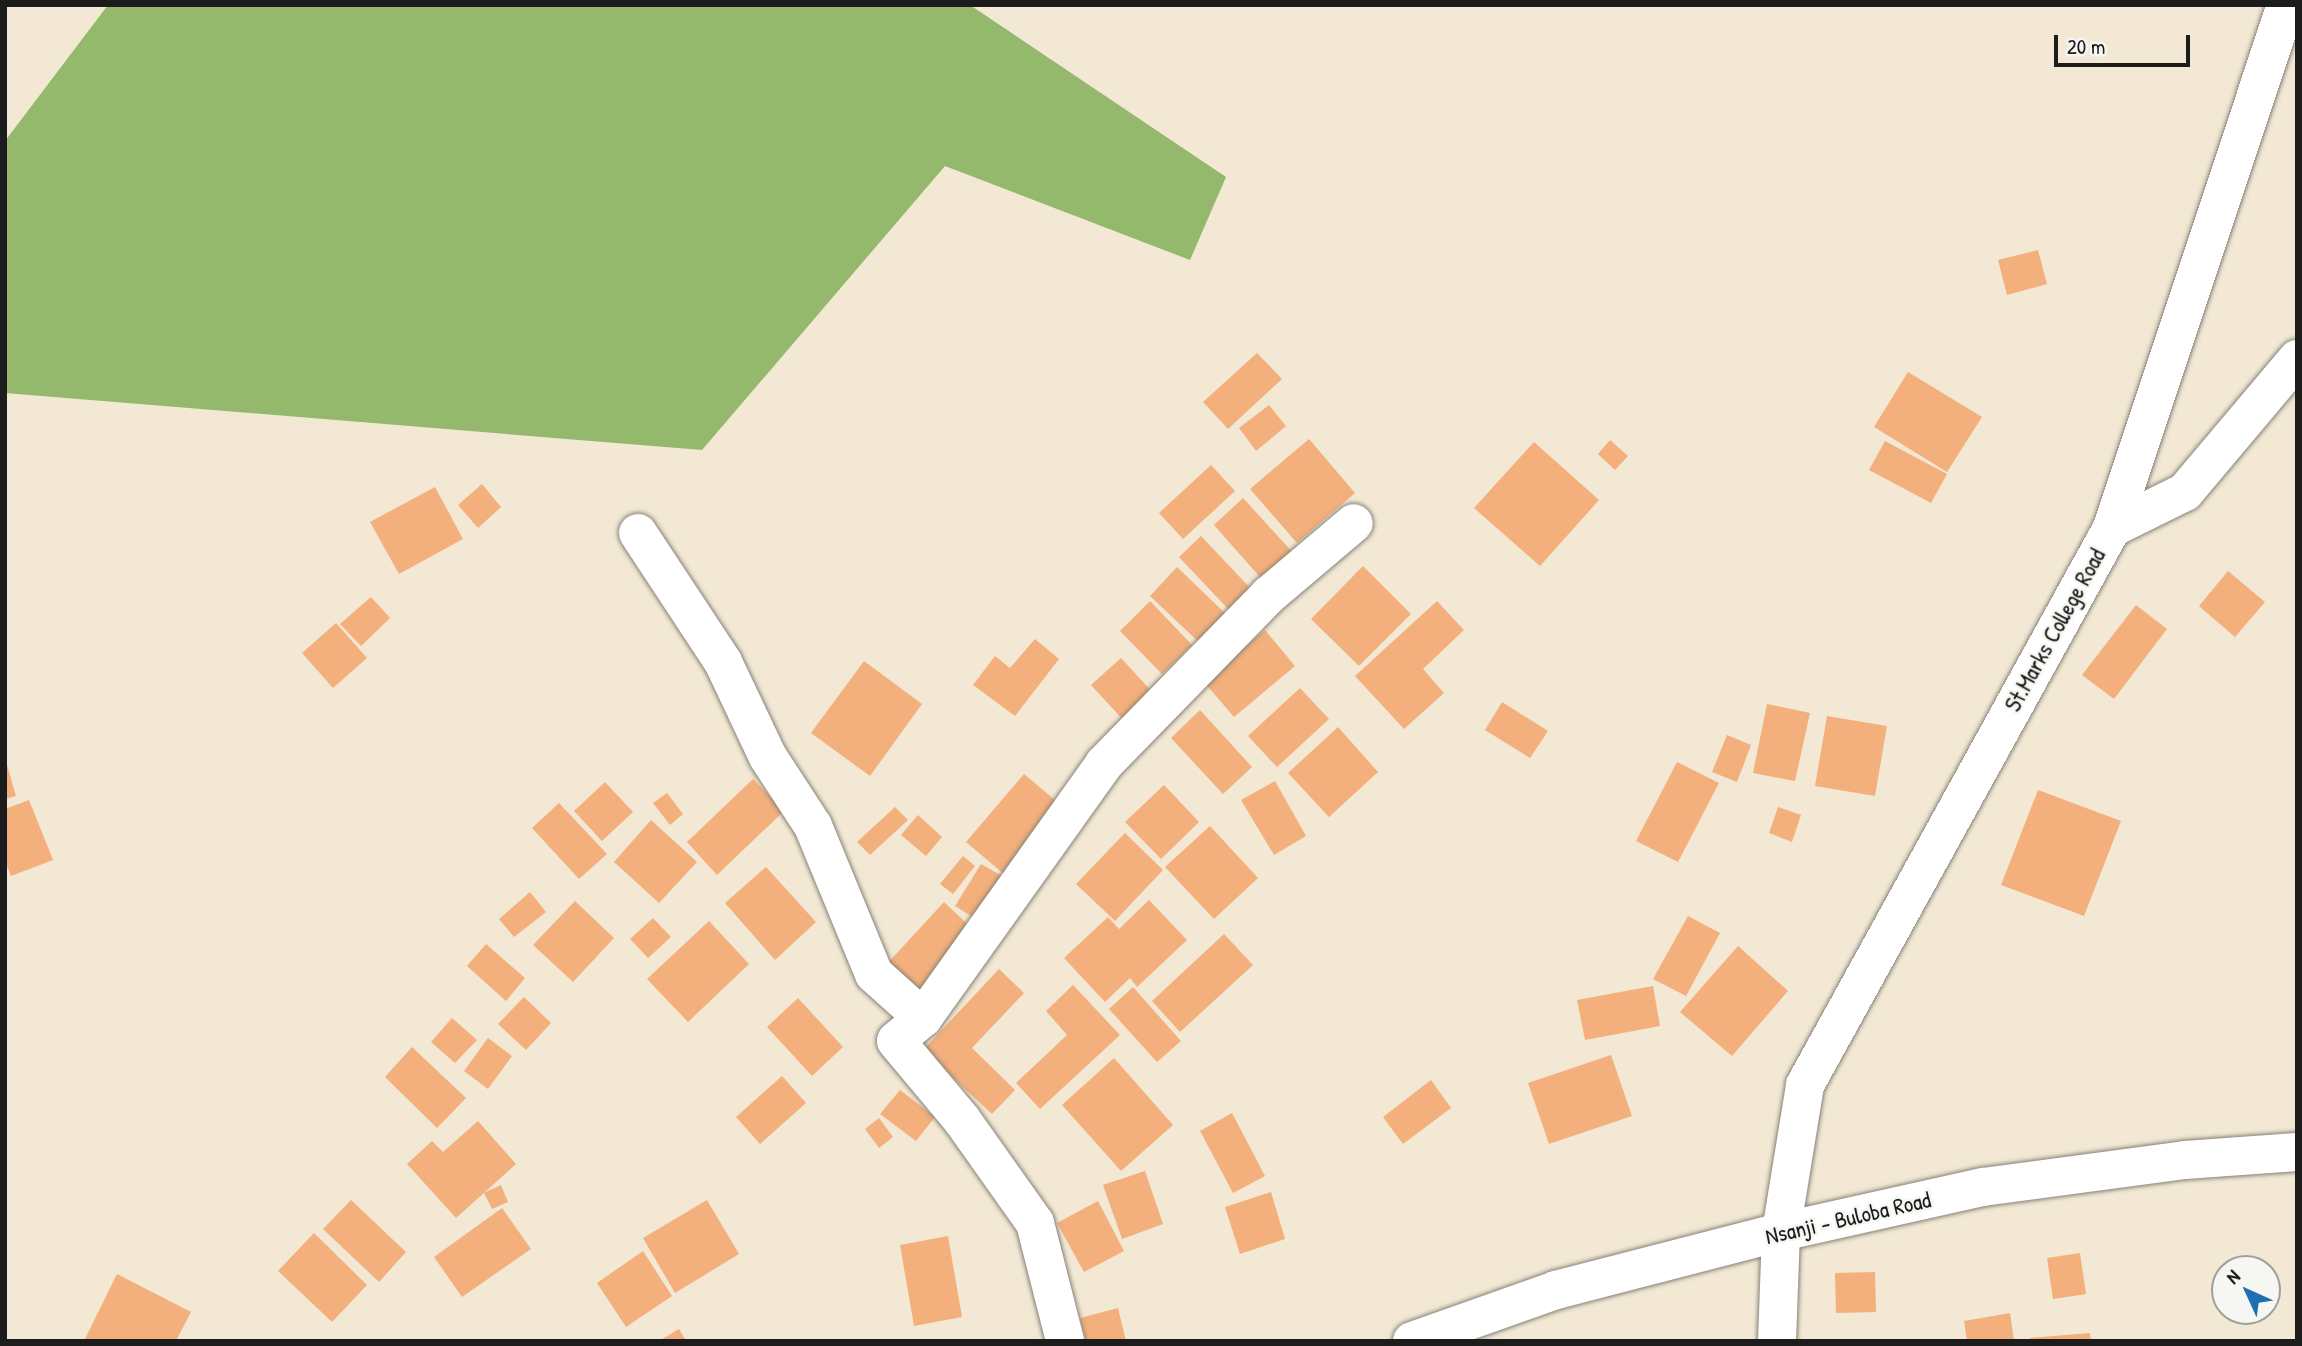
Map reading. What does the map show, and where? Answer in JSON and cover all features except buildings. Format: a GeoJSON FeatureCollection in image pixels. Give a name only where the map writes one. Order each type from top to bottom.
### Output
{"type":"FeatureCollection","features":[{"type":"Feature","properties":{"kind":"main road","name":"St.Marks College Road"},"geometry":{"type":"LineString","coordinates":[[1777,1341],[1781,1232],[1805,1085],[2112,528],[2286,5]]}},
{"type":"Feature","properties":{"kind":"main road"},"geometry":{"type":"LineString","coordinates":[[2112,528],[2185,492],[2297,359]]}},
{"type":"Feature","properties":{"kind":"main road"},"geometry":{"type":"LineString","coordinates":[[1065,1341],[1035,1223],[962,1120],[896,1041],[923,1018],[1104,764],[1269,595],[1354,523]]}},
{"type":"Feature","properties":{"kind":"main road"},"geometry":{"type":"LineString","coordinates":[[638,533],[723,662],[768,757],[813,826],[874,974],[923,1018]]}},
{"type":"Feature","properties":{"kind":"main road","name":"Nsanji - Buloba Road"},"geometry":{"type":"LineString","coordinates":[[1412,1341],[1556,1290],[1781,1232],[1983,1187],[2185,1160],[2297,1152]]}},
{"type":"Feature","properties":{"kind":"green space"},"geometry":{"type":"Polygon","coordinates":[[[108,5],[970,5],[1226,177],[1190,260],[945,166],[702,450],[5,393],[5,141],[108,5]]]}}]}
